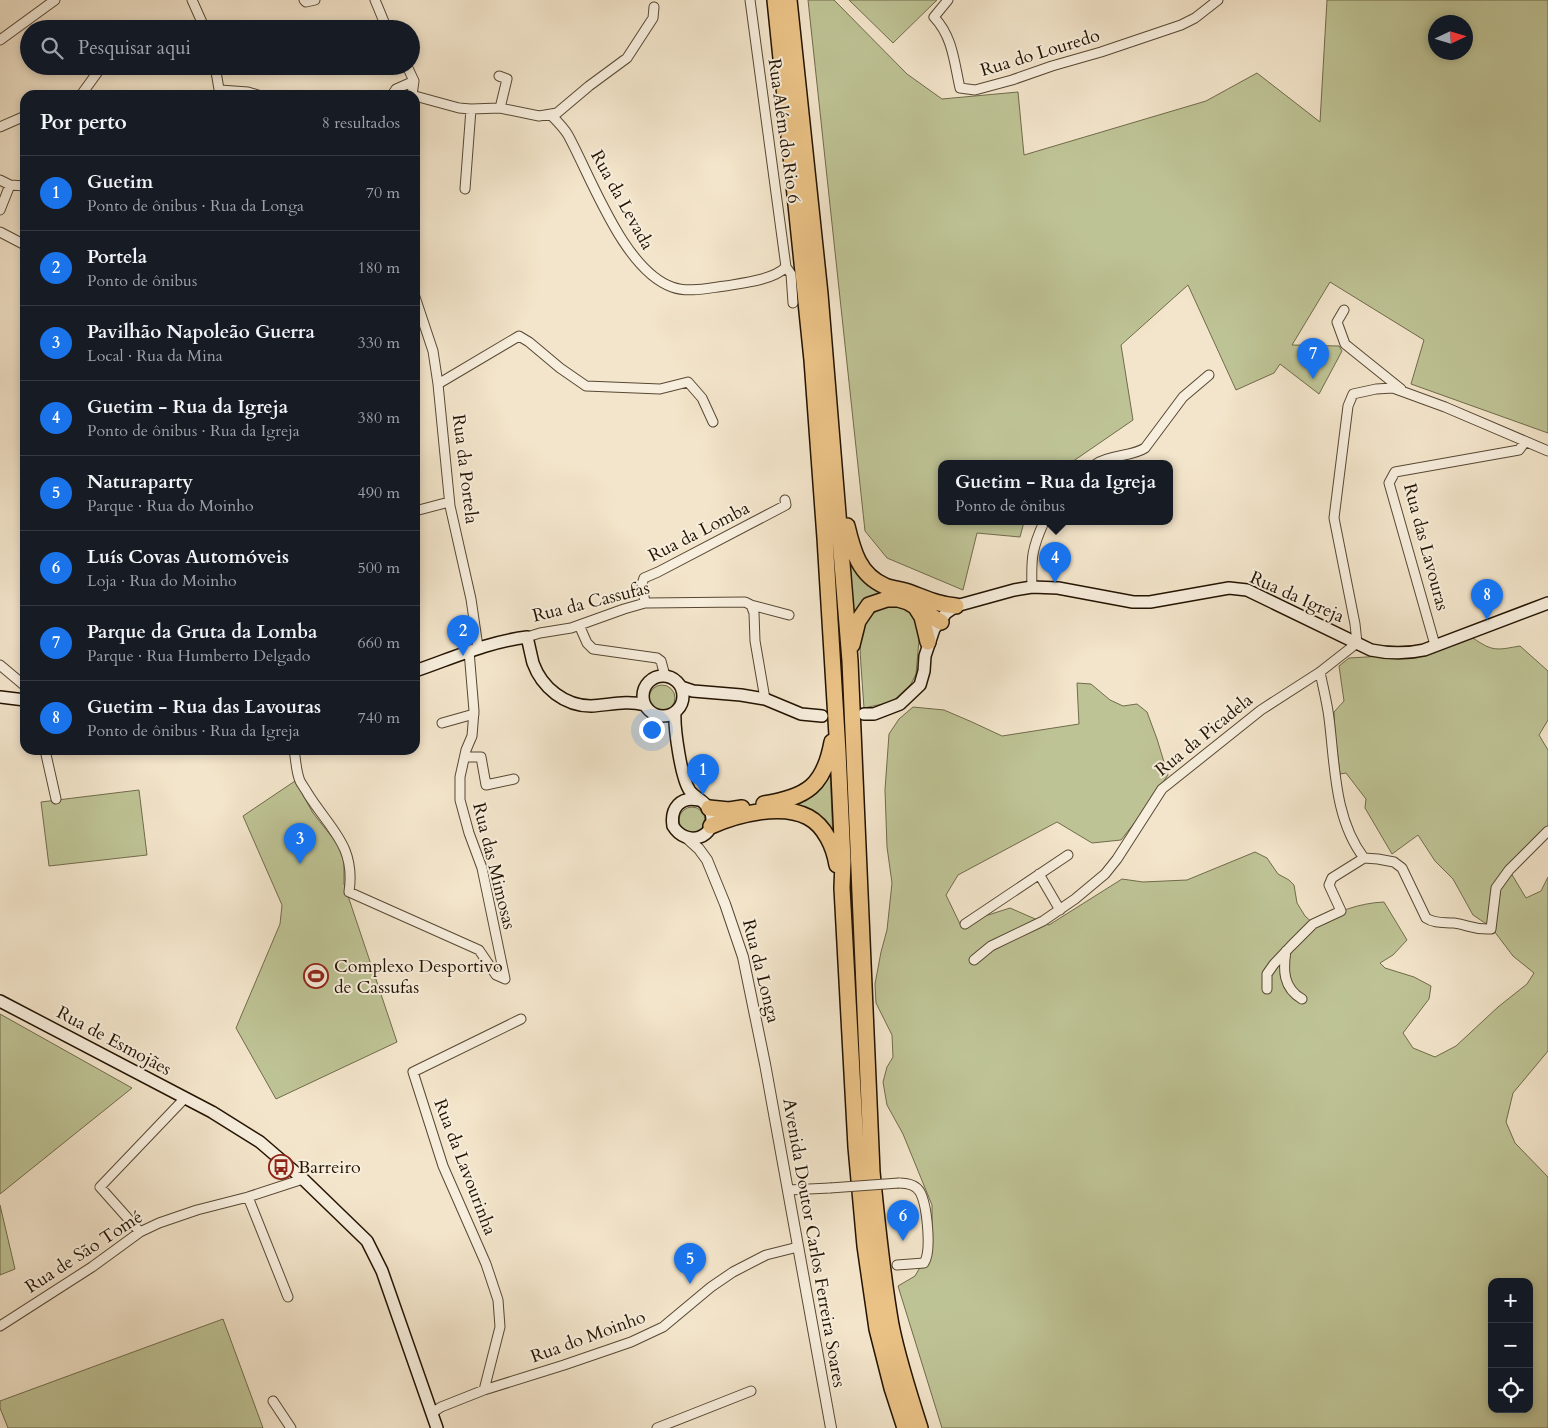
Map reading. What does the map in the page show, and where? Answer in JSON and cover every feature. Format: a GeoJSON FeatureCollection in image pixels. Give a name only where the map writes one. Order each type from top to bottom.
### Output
{"type":"FeatureCollection","features":[{"type":"Feature","properties":{"kind":"highway"},"geometry":{"type":"LineString","coordinates":[[704,804],[729,810],[785,800],[805,792],[819,778],[829,758],[826,553],[812,360],[775,0]]}},
{"type":"Feature","properties":{"kind":"highway"},"geometry":{"type":"LineString","coordinates":[[789,0],[820,294],[850,662],[872,1172],[891,1325],[906,1385],[920,1428]]}},
{"type":"Feature","properties":{"kind":"highway"},"geometry":{"type":"LineString","coordinates":[[838,504],[853,552],[863,570],[876,581],[917,601],[929,604],[941,622]]}},
{"type":"Feature","properties":{"kind":"highway"},"geometry":{"type":"LineString","coordinates":[[850,662],[858,620],[869,605],[887,599],[898,599],[956,606]]}},
{"type":"Feature","properties":{"kind":"highway"},"geometry":{"type":"LineString","coordinates":[[917,601],[928,642]]}},
{"type":"Feature","properties":{"kind":"highway"},"geometry":{"type":"LineString","coordinates":[[829,719],[842,851],[842,888],[856,1155],[864,1246],[877,1329],[892,1388],[905,1428]]}},
{"type":"Feature","properties":{"kind":"highway"},"geometry":{"type":"LineString","coordinates":[[707,830],[730,817],[765,811],[791,812],[808,817],[823,830],[834,852],[842,888]]}},
{"type":"Feature","properties":{"kind":"main road","name":"Rua da Igreja"},"geometry":{"type":"LineString","coordinates":[[956,606],[1032,587],[1058,588],[1133,602],[1150,602],[1229,588],[1248,590],[1371,650],[1408,654],[1548,603]]}},
{"type":"Feature","properties":{"kind":"main road","name":"Rua da Igreja"},"geometry":{"type":"LineString","coordinates":[[941,622],[994,596]]}},
{"type":"Feature","properties":{"kind":"main road"},"geometry":{"type":"LineString","coordinates":[[864,714],[874,714],[900,704],[920,685],[928,642],[946,613],[956,606]]}},
{"type":"Feature","properties":{"kind":"main road"},"geometry":{"type":"LineString","coordinates":[[527,637],[539,675],[547,686],[566,701],[577,705],[591,706],[626,702],[645,705],[643,700],[644,690]]}},
{"type":"Feature","properties":{"kind":"main road","name":"Rua da Cassufas"},"geometry":{"type":"LineString","coordinates":[[420,669],[473,649],[527,637]]}},
{"type":"Feature","properties":{"kind":"main road"},"geometry":{"type":"LineString","coordinates":[[626,702],[644,690],[654,678],[664,676],[677,682],[680,687],[693,691],[765,699],[801,714],[829,719]]}},
{"type":"Feature","properties":{"kind":"main road","name":"Rua da Longa"},"geometry":{"type":"LineString","coordinates":[[680,687],[682,692],[675,731],[690,791],[704,804],[712,820],[707,830]]}},
{"type":"Feature","properties":{"kind":"main road"},"geometry":{"type":"LineString","coordinates":[[659,716],[665,716],[678,708],[716,693]]}},
{"type":"Feature","properties":{"kind":"main road"},"geometry":{"type":"LineString","coordinates":[[0,697],[20,699]]}},
{"type":"Feature","properties":{"kind":"main road","name":"Rua da Longa"},"geometry":{"type":"LineString","coordinates":[[645,705],[648,711],[659,716],[671,736],[682,787],[681,801],[673,812],[673,826],[676,832],[688,839]]}},
{"type":"Feature","properties":{"kind":"main road"},"geometry":{"type":"LineString","coordinates":[[681,801],[687,799],[704,804]]}},
{"type":"Feature","properties":{"kind":"main road"},"geometry":{"type":"LineString","coordinates":[[688,839],[699,838],[707,830]]}},
{"type":"Feature","properties":{"kind":"main road","name":"Rua de Esmojães"},"geometry":{"type":"LineString","coordinates":[[0,1001],[212,1112],[260,1142],[303,1178],[367,1241],[382,1271],[437,1428]]}},
{"type":"Feature","properties":{"kind":"street"},"geometry":{"type":"LineString","coordinates":[[28,20],[55,0]]}},
{"type":"Feature","properties":{"kind":"street"},"geometry":{"type":"LineString","coordinates":[[192,0],[201,20]]}},
{"type":"Feature","properties":{"kind":"street"},"geometry":{"type":"LineString","coordinates":[[304,0],[306,2],[315,0]]}},
{"type":"Feature","properties":{"kind":"street"},"geometry":{"type":"LineString","coordinates":[[375,0],[383,20]]}},
{"type":"Feature","properties":{"kind":"street","name":"Rua Além do Rio 6"},"geometry":{"type":"LineString","coordinates":[[750,0],[786,267]]}},
{"type":"Feature","properties":{"kind":"street","name":"Rua do Louredo"},"geometry":{"type":"LineString","coordinates":[[948,0],[934,18],[943,27],[949,38],[960,88],[975,90],[1101,52],[1181,25],[1195,18],[1218,0]]}},
{"type":"Feature","properties":{"kind":"street"},"geometry":{"type":"LineString","coordinates":[[420,98],[459,108],[500,108],[539,116],[557,113],[627,58],[653,18],[654,7]]}},
{"type":"Feature","properties":{"kind":"street"},"geometry":{"type":"LineString","coordinates":[[0,40],[20,25]]}},
{"type":"Feature","properties":{"kind":"street"},"geometry":{"type":"LineString","coordinates":[[85,90],[95,75]]}},
{"type":"Feature","properties":{"kind":"street"},"geometry":{"type":"LineString","coordinates":[[216,75],[220,90]]}},
{"type":"Feature","properties":{"kind":"street"},"geometry":{"type":"LineString","coordinates":[[411,75],[414,81],[414,90]]}},
{"type":"Feature","properties":{"kind":"street"},"geometry":{"type":"LineString","coordinates":[[499,76],[507,79],[500,108]]}},
{"type":"Feature","properties":{"kind":"street"},"geometry":{"type":"LineString","coordinates":[[395,90],[414,81]]}},
{"type":"Feature","properties":{"kind":"street"},"geometry":{"type":"LineString","coordinates":[[465,189],[472,109]]}},
{"type":"Feature","properties":{"kind":"street","name":"Rua da Levada"},"geometry":{"type":"LineString","coordinates":[[551,115],[567,133],[620,237],[637,261],[656,280],[673,288],[699,290],[771,276],[780,273],[786,267]]}},
{"type":"Feature","properties":{"kind":"street"},"geometry":{"type":"LineString","coordinates":[[0,127],[20,118]]}},
{"type":"Feature","properties":{"kind":"street"},"geometry":{"type":"LineString","coordinates":[[0,180],[10,185],[20,186]]}},
{"type":"Feature","properties":{"kind":"street"},"geometry":{"type":"LineString","coordinates":[[0,210],[10,185]]}},
{"type":"Feature","properties":{"kind":"street"},"geometry":{"type":"LineString","coordinates":[[0,232],[20,242]]}},
{"type":"Feature","properties":{"kind":"street"},"geometry":{"type":"LineString","coordinates":[[786,267],[791,274],[793,303]]}},
{"type":"Feature","properties":{"kind":"street"},"geometry":{"type":"LineString","coordinates":[[1344,310],[1337,322],[1345,344],[1405,392]]}},
{"type":"Feature","properties":{"kind":"street","name":"Rua da Portela"},"geometry":{"type":"LineString","coordinates":[[420,311],[433,351],[449,502],[471,599],[473,649]]}},
{"type":"Feature","properties":{"kind":"street"},"geometry":{"type":"LineString","coordinates":[[438,384],[519,336],[586,386],[660,389],[688,382],[702,398],[713,422]]}},
{"type":"Feature","properties":{"kind":"street"},"geometry":{"type":"LineString","coordinates":[[1104,460],[1138,452],[1144,448],[1183,397],[1209,375]]}},
{"type":"Feature","properties":{"kind":"street"},"geometry":{"type":"LineString","coordinates":[[1357,643],[1334,518],[1348,406],[1353,394],[1376,389],[1394,388],[1548,451]]}},
{"type":"Feature","properties":{"kind":"street","name":"Rua das Lavouras"},"geometry":{"type":"LineString","coordinates":[[1436,645],[1389,483],[1395,472],[1519,450],[1525,442]]}},
{"type":"Feature","properties":{"kind":"street","name":"Rua da Lomba"},"geometry":{"type":"LineString","coordinates":[[645,603],[642,584],[644,578],[786,505],[785,500]]}},
{"type":"Feature","properties":{"kind":"street"},"geometry":{"type":"LineString","coordinates":[[420,510],[449,502]]}},
{"type":"Feature","properties":{"kind":"street"},"geometry":{"type":"LineString","coordinates":[[1032,587],[1031,565],[1034,543],[1043,525]]}},
{"type":"Feature","properties":{"kind":"street","name":"Rua da Cassufas"},"geometry":{"type":"LineString","coordinates":[[527,637],[579,625],[645,603],[744,602],[789,615]]}},
{"type":"Feature","properties":{"kind":"street"},"geometry":{"type":"LineString","coordinates":[[751,605],[754,612],[755,641],[765,699]]}},
{"type":"Feature","properties":{"kind":"street"},"geometry":{"type":"LineString","coordinates":[[579,625],[587,643],[593,649],[657,658],[661,661],[664,676]]}},
{"type":"Feature","properties":{"kind":"street","name":"Rua da Picadela"},"geometry":{"type":"LineString","coordinates":[[974,960],[991,946],[1027,929],[1075,899],[1105,874],[1117,859],[1162,789],[1261,710],[1320,672],[1357,643]]}},
{"type":"Feature","properties":{"kind":"street","name":"Rua das Mimosas"},"geometry":{"type":"LineString","coordinates":[[295,755],[300,780],[316,806],[333,827],[346,851],[351,877],[349,892],[479,950],[496,975],[505,979],[482,868],[469,833],[460,800],[460,777],[472,736],[474,714],[473,649]]}},
{"type":"Feature","properties":{"kind":"street"},"geometry":{"type":"LineString","coordinates":[[0,665],[20,682]]}},
{"type":"Feature","properties":{"kind":"street"},"geometry":{"type":"LineString","coordinates":[[1320,672],[1329,716],[1334,773],[1344,821],[1354,846],[1364,858]]}},
{"type":"Feature","properties":{"kind":"street"},"geometry":{"type":"LineString","coordinates":[[442,723],[474,714]]}},
{"type":"Feature","properties":{"kind":"street"},"geometry":{"type":"LineString","coordinates":[[45,755],[56,799]]}},
{"type":"Feature","properties":{"kind":"street","name":"Rua das Mimosas"},"geometry":{"type":"LineString","coordinates":[[464,758],[481,757],[486,785],[514,779]]}},
{"type":"Feature","properties":{"kind":"street","name":"Rua da Longa"},"geometry":{"type":"LineString","coordinates":[[707,830],[707,860]]}},
{"type":"Feature","properties":{"kind":"street"},"geometry":{"type":"LineString","coordinates":[[1267,989],[1268,974],[1286,951],[1313,924],[1341,911],[1329,886],[1332,878],[1364,858],[1378,858],[1394,862],[1402,868],[1426,918],[1432,922],[1455,923],[1479,930],[1491,929],[1496,888],[1509,870],[1548,831]]}},
{"type":"Feature","properties":{"kind":"street","name":"Rua da Longa"},"geometry":{"type":"LineString","coordinates":[[688,839],[707,860],[725,904],[743,957],[765,1064]]}},
{"type":"Feature","properties":{"kind":"street"},"geometry":{"type":"LineString","coordinates":[[965,924],[1000,902],[1038,874],[1068,856]]}},
{"type":"Feature","properties":{"kind":"street"},"geometry":{"type":"LineString","coordinates":[[1038,874],[1052,894],[1060,910]]}},
{"type":"Feature","properties":{"kind":"street"},"geometry":{"type":"LineString","coordinates":[[1286,951],[1283,968],[1287,982],[1296,995],[1302,999]]}},
{"type":"Feature","properties":{"kind":"street","name":"Rua da Lavourinha"},"geometry":{"type":"LineString","coordinates":[[484,1390],[500,1327],[498,1300],[486,1264],[443,1166],[413,1072],[522,1019]]}},
{"type":"Feature","properties":{"kind":"street","name":"Avenida Doutor Carlos Ferreira Soares"},"geometry":{"type":"LineString","coordinates":[[765,1064],[831,1428]]}},
{"type":"Feature","properties":{"kind":"street"},"geometry":{"type":"LineString","coordinates":[[140,1232],[100,1187],[185,1098]]}},
{"type":"Feature","properties":{"kind":"street","name":"Rua de São Tomé"},"geometry":{"type":"LineString","coordinates":[[0,1326],[92,1268],[140,1232],[159,1223],[197,1210],[248,1197],[303,1178]]}},
{"type":"Feature","properties":{"kind":"street"},"geometry":{"type":"LineString","coordinates":[[788,1190],[899,1182],[909,1183],[919,1190],[925,1206],[928,1257],[924,1263],[897,1265]]}},
{"type":"Feature","properties":{"kind":"street"},"geometry":{"type":"LineString","coordinates":[[248,1197],[288,1297]]}},
{"type":"Feature","properties":{"kind":"street","name":"Rua do Moinho"},"geometry":{"type":"LineString","coordinates":[[432,1413],[441,1407],[484,1390],[631,1342],[663,1327],[711,1287],[733,1272],[766,1255],[798,1247]]}},
{"type":"Feature","properties":{"kind":"street"},"geometry":{"type":"LineString","coordinates":[[657,1428],[752,1391]]}},
{"type":"Feature","properties":{"kind":"street"},"geometry":{"type":"LineString","coordinates":[[273,1402],[292,1428]]}},
{"type":"Feature","properties":{"kind":"green space"},"geometry":{"type":"Polygon","coordinates":[[[808,0],[834,0],[907,74],[942,99],[1018,92],[1024,155],[1206,101],[1257,73],[1320,122],[1327,0],[1548,0],[1548,433],[1411,384],[1424,340],[1330,282],[1292,345],[1339,346],[1342,351],[1319,394],[1280,364],[1274,373],[1236,390],[1188,285],[1121,345],[1133,420],[1075,460],[938,460],[938,525],[1023,525],[1020,537],[977,533],[963,590],[887,558],[865,531],[808,0]]]}},
{"type":"Feature","properties":{"kind":"green space"},"geometry":{"type":"Polygon","coordinates":[[[849,0],[937,0],[893,43],[849,0]]]}},
{"type":"Feature","properties":{"kind":"green space"},"geometry":{"type":"Polygon","coordinates":[[[850,559],[886,592],[853,621],[850,559]]]}},
{"type":"Feature","properties":{"kind":"green space"},"geometry":{"type":"Polygon","coordinates":[[[892,606],[903,607],[916,616],[920,629],[916,674],[911,684],[892,702],[864,708],[860,656],[863,628],[873,614],[881,609],[892,606]]]}},
{"type":"Feature","properties":{"kind":"green space"},"geometry":{"type":"Polygon","coordinates":[[[1473,638],[1495,649],[1520,646],[1548,671],[1548,720],[1539,735],[1548,750],[1548,831],[1511,873],[1526,898],[1541,891],[1548,877],[1548,1051],[1513,1093],[1506,1122],[1515,1143],[1548,1177],[1548,1428],[942,1428],[898,1286],[915,1276],[929,1252],[932,1231],[932,1205],[903,1134],[887,1105],[883,1082],[887,1067],[893,1057],[892,1035],[876,1003],[875,984],[887,930],[892,883],[887,847],[885,790],[889,734],[899,719],[913,707],[944,710],[1002,736],[1079,724],[1077,683],[1091,684],[1110,700],[1123,706],[1137,704],[1147,712],[1168,775],[1121,840],[1092,843],[1057,822],[958,875],[946,895],[960,924],[1010,908],[1049,925],[1122,879],[1143,882],[1187,880],[1255,852],[1267,858],[1278,874],[1294,885],[1297,903],[1305,916],[1314,924],[1348,909],[1384,902],[1407,940],[1393,955],[1380,963],[1385,968],[1414,977],[1431,986],[1429,999],[1403,1033],[1413,1048],[1435,1057],[1456,1046],[1498,1007],[1527,984],[1534,973],[1513,956],[1491,927],[1473,915],[1453,879],[1435,861],[1418,835],[1392,854],[1365,808],[1366,799],[1346,773],[1340,774],[1334,712],[1344,701],[1339,666],[1349,658],[1383,656],[1416,658],[1445,645],[1473,638]]]}},
{"type":"Feature","properties":{"kind":"green space"},"geometry":{"type":"Polygon","coordinates":[[[662,685],[671,689],[675,698],[671,707],[662,711],[653,707],[649,698],[653,689],[662,685]]]}},
{"type":"Feature","properties":{"kind":"green space"},"geometry":{"type":"Polygon","coordinates":[[[830,768],[833,841],[784,805],[830,768]]]}},
{"type":"Feature","properties":{"kind":"green space","name":"Complexo Desportivo de Cassufas"},"geometry":{"type":"Polygon","coordinates":[[[295,781],[313,813],[344,854],[344,884],[397,1042],[276,1099],[236,1028],[280,924],[282,905],[243,816],[295,781]]]}},
{"type":"Feature","properties":{"kind":"green space"},"geometry":{"type":"Polygon","coordinates":[[[139,790],[147,855],[49,866],[41,802],[139,790]]]}},
{"type":"Feature","properties":{"kind":"green space"},"geometry":{"type":"Polygon","coordinates":[[[692,807],[701,811],[705,820],[701,829],[692,833],[683,829],[679,820],[683,811],[692,807]]]}},
{"type":"Feature","properties":{"kind":"green space"},"geometry":{"type":"Polygon","coordinates":[[[0,1014],[132,1088],[0,1194],[0,1014]]]}},
{"type":"Feature","properties":{"kind":"green space"},"geometry":{"type":"Polygon","coordinates":[[[0,1205],[15,1269],[0,1275],[0,1205]]]}},
{"type":"Feature","properties":{"kind":"green space"},"geometry":{"type":"Polygon","coordinates":[[[223,1319],[263,1428],[8,1428],[0,1408],[0,1401],[223,1319]]]}},
{"type":"Feature","properties":{"kind":"place","name":"Parque da Gruta da Lomba"},"geometry":{"type":"Point","coordinates":[1313,379]}},
{"type":"Feature","properties":{"kind":"place","name":"Guetim - Rua da Igreja"},"geometry":{"type":"Point","coordinates":[1055,583]}},
{"type":"Feature","properties":{"kind":"place","name":"Guetim - Rua das Lavouras"},"geometry":{"type":"Point","coordinates":[1487,620]}},
{"type":"Feature","properties":{"kind":"place","name":"Portela"},"geometry":{"type":"Point","coordinates":[463,656]}},
{"type":"Feature","properties":{"kind":"place","name":"Guetim"},"geometry":{"type":"Point","coordinates":[703,795]}},
{"type":"Feature","properties":{"kind":"place","name":"Pavilhão Napoleão Guerra"},"geometry":{"type":"Point","coordinates":[300,864]}},
{"type":"Feature","properties":{"kind":"place","name":"Complexo Desportivo de Cassufas"},"geometry":{"type":"Point","coordinates":[316,976]}},
{"type":"Feature","properties":{"kind":"place","name":"Barreiro"},"geometry":{"type":"Point","coordinates":[281,1167]}},
{"type":"Feature","properties":{"kind":"place","name":"Luís Covas Automóveis"},"geometry":{"type":"Point","coordinates":[903,1241]}},
{"type":"Feature","properties":{"kind":"place","name":"Naturaparty"},"geometry":{"type":"Point","coordinates":[690,1284]}}]}
